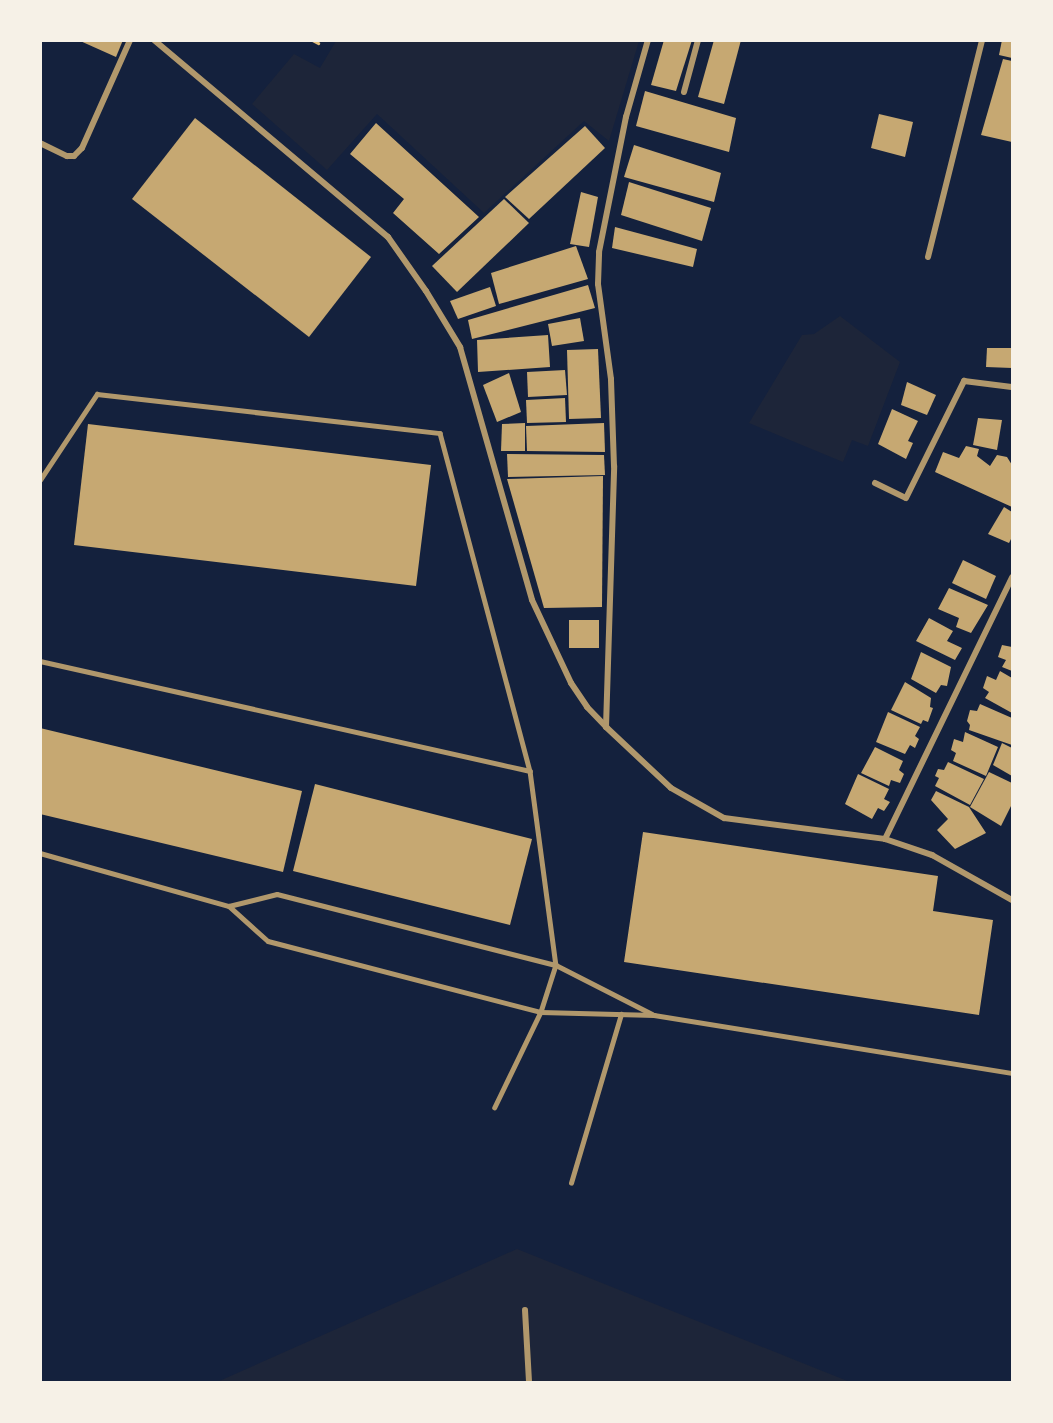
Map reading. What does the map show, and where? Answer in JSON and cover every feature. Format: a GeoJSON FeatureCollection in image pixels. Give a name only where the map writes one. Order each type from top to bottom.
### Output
{"type":"FeatureCollection","features":[{"type":"Feature","properties":{"kind":"street"},"geometry":{"type":"LineString","coordinates":[[40,143],[67,156],[74,156],[82,148],[130,40]]}},
{"type":"Feature","properties":{"kind":"street"},"geometry":{"type":"LineString","coordinates":[[154,40],[388,237],[426,291],[460,347],[532,600],[571,683],[587,707],[606,727],[671,788],[724,818],[885,839],[932,855],[1012,900]]}},
{"type":"Feature","properties":{"kind":"street"},"geometry":{"type":"LineString","coordinates":[[606,727],[614,466],[610,379],[598,284],[599,252],[626,117],[648,40]]}},
{"type":"Feature","properties":{"kind":"street"},"geometry":{"type":"LineString","coordinates":[[684,92],[698,40]]}},
{"type":"Feature","properties":{"kind":"street"},"geometry":{"type":"LineString","coordinates":[[928,257],[982,40]]}},
{"type":"Feature","properties":{"kind":"street"},"geometry":{"type":"LineString","coordinates":[[875,483],[906,498],[964,381],[1012,387]]}},
{"type":"Feature","properties":{"kind":"street"},"geometry":{"type":"LineString","coordinates":[[885,839],[1012,577]]}},
{"type":"Feature","properties":{"kind":"street"},"geometry":{"type":"LineString","coordinates":[[525,1310],[529,1383]]}},
{"type":"Feature","properties":{"kind":"lane"},"geometry":{"type":"LineString","coordinates":[[40,480],[97,394],[440,433],[530,771],[556,965],[541,1012],[495,1107]]}},
{"type":"Feature","properties":{"kind":"lane"},"geometry":{"type":"LineString","coordinates":[[40,661],[530,771]]}},
{"type":"Feature","properties":{"kind":"lane"},"geometry":{"type":"LineString","coordinates":[[40,853],[229,906],[268,941],[541,1012],[654,1015],[1012,1073]]}},
{"type":"Feature","properties":{"kind":"lane"},"geometry":{"type":"LineString","coordinates":[[229,906],[277,894],[556,965],[654,1015]]}},
{"type":"Feature","properties":{"kind":"lane"},"geometry":{"type":"LineString","coordinates":[[571,1182],[621,1014]]}},
{"type":"Feature","properties":{"kind":"path"},"geometry":{"type":"LineString","coordinates":[[312,40],[318,43]]}},
{"type":"Feature","properties":{"kind":"shaded area"},"geometry":{"type":"Polygon","coordinates":[[[336,41],[639,41],[609,141],[584,121],[484,213],[377,114],[327,170],[252,104],[294,54],[320,68],[336,41]]]}},
{"type":"Feature","properties":{"kind":"shaded area"},"geometry":{"type":"Polygon","coordinates":[[[840,316],[900,362],[868,446],[852,440],[843,462],[749,423],[802,335],[814,334],[840,316]]]}},
{"type":"Feature","properties":{"kind":"shaded area"},"geometry":{"type":"Polygon","coordinates":[[[517,1249],[850,1382],[217,1382],[517,1249]]]}},
{"type":"Feature","properties":{"kind":"building"},"geometry":{"type":"Polygon","coordinates":[[[78,40],[123,40],[116,57],[78,40]]]}},
{"type":"Feature","properties":{"kind":"building"},"geometry":{"type":"Polygon","coordinates":[[[664,40],[692,40],[676,91],[651,85],[664,40]]]}},
{"type":"Feature","properties":{"kind":"building"},"geometry":{"type":"Polygon","coordinates":[[[714,40],[741,40],[724,104],[698,97],[714,40]]]}},
{"type":"Feature","properties":{"kind":"building"},"geometry":{"type":"Polygon","coordinates":[[[1002,40],[1012,40],[1012,58],[999,55],[1002,40]]]}},
{"type":"Feature","properties":{"kind":"building"},"geometry":{"type":"Polygon","coordinates":[[[1003,59],[1012,61],[1012,142],[981,135],[1003,59]]]}},
{"type":"Feature","properties":{"kind":"building"},"geometry":{"type":"Polygon","coordinates":[[[645,91],[736,118],[729,152],[636,126],[645,91]]]}},
{"type":"Feature","properties":{"kind":"building"},"geometry":{"type":"Polygon","coordinates":[[[879,114],[913,122],[905,157],[871,148],[879,114]]]}},
{"type":"Feature","properties":{"kind":"building"},"geometry":{"type":"Polygon","coordinates":[[[195,118],[371,257],[309,337],[132,199],[195,118]]]}},
{"type":"Feature","properties":{"kind":"building"},"geometry":{"type":"Polygon","coordinates":[[[376,123],[479,217],[439,254],[393,213],[404,199],[350,154],[376,123]]]}},
{"type":"Feature","properties":{"kind":"building"},"geometry":{"type":"Polygon","coordinates":[[[585,126],[605,148],[529,219],[505,197],[585,126]]]}},
{"type":"Feature","properties":{"kind":"building"},"geometry":{"type":"Polygon","coordinates":[[[634,145],[721,173],[714,202],[624,177],[634,145]]]}},
{"type":"Feature","properties":{"kind":"building"},"geometry":{"type":"Polygon","coordinates":[[[629,182],[711,208],[702,241],[621,215],[629,182]]]}},
{"type":"Feature","properties":{"kind":"building"},"geometry":{"type":"Polygon","coordinates":[[[581,192],[598,197],[589,247],[570,244],[581,192]]]}},
{"type":"Feature","properties":{"kind":"building"},"geometry":{"type":"Polygon","coordinates":[[[504,199],[529,223],[457,292],[432,266],[504,199]]]}},
{"type":"Feature","properties":{"kind":"building"},"geometry":{"type":"Polygon","coordinates":[[[615,227],[697,249],[693,267],[612,248],[615,227]]]}},
{"type":"Feature","properties":{"kind":"building"},"geometry":{"type":"Polygon","coordinates":[[[576,246],[588,279],[499,304],[491,273],[576,246]]]}},
{"type":"Feature","properties":{"kind":"building"},"geometry":{"type":"Polygon","coordinates":[[[588,285],[595,308],[472,339],[468,320],[588,285]]]}},
{"type":"Feature","properties":{"kind":"building"},"geometry":{"type":"Polygon","coordinates":[[[490,287],[496,306],[458,319],[450,301],[490,287]]]}},
{"type":"Feature","properties":{"kind":"building"},"geometry":{"type":"Polygon","coordinates":[[[580,318],[584,341],[552,346],[548,324],[580,318]]]}},
{"type":"Feature","properties":{"kind":"building"},"geometry":{"type":"Polygon","coordinates":[[[548,335],[550,367],[478,372],[477,340],[548,335]]]}},
{"type":"Feature","properties":{"kind":"building"},"geometry":{"type":"Polygon","coordinates":[[[987,348],[1012,348],[1012,368],[986,367],[987,348]]]}},
{"type":"Feature","properties":{"kind":"building"},"geometry":{"type":"Polygon","coordinates":[[[598,349],[601,418],[569,419],[567,350],[598,349]]]}},
{"type":"Feature","properties":{"kind":"building"},"geometry":{"type":"Polygon","coordinates":[[[565,370],[567,395],[528,397],[527,372],[565,370]]]}},
{"type":"Feature","properties":{"kind":"building"},"geometry":{"type":"Polygon","coordinates":[[[509,373],[521,412],[497,422],[483,385],[509,373]]]}},
{"type":"Feature","properties":{"kind":"building"},"geometry":{"type":"Polygon","coordinates":[[[907,382],[936,395],[927,415],[901,405],[907,382]]]}},
{"type":"Feature","properties":{"kind":"building"},"geometry":{"type":"Polygon","coordinates":[[[565,398],[566,422],[527,423],[526,400],[565,398]]]}},
{"type":"Feature","properties":{"kind":"building"},"geometry":{"type":"Polygon","coordinates":[[[892,409],[918,421],[908,441],[913,443],[906,459],[878,444],[892,409]]]}},
{"type":"Feature","properties":{"kind":"building"},"geometry":{"type":"Polygon","coordinates":[[[978,418],[1002,420],[997,450],[973,445],[978,418]]]}},
{"type":"Feature","properties":{"kind":"building"},"geometry":{"type":"Polygon","coordinates":[[[525,423],[525,451],[501,451],[502,424],[525,423]]]}},
{"type":"Feature","properties":{"kind":"building"},"geometry":{"type":"Polygon","coordinates":[[[604,423],[605,452],[527,451],[526,426],[604,423]]]}},
{"type":"Feature","properties":{"kind":"building"},"geometry":{"type":"Polygon","coordinates":[[[88,424],[431,465],[416,586],[74,545],[88,424]]]}},
{"type":"Feature","properties":{"kind":"building"},"geometry":{"type":"Polygon","coordinates":[[[966,446],[979,449],[977,456],[990,466],[997,455],[1007,457],[1012,465],[1012,507],[935,472],[943,452],[959,458],[966,446]]]}},
{"type":"Feature","properties":{"kind":"building"},"geometry":{"type":"Polygon","coordinates":[[[507,454],[604,455],[605,475],[508,477],[507,454]]]}},
{"type":"Feature","properties":{"kind":"building"},"geometry":{"type":"Polygon","coordinates":[[[603,476],[602,607],[544,608],[507,479],[603,476]]]}},
{"type":"Feature","properties":{"kind":"building"},"geometry":{"type":"Polygon","coordinates":[[[1004,507],[1012,512],[1012,537],[1009,543],[988,534],[1004,507]]]}},
{"type":"Feature","properties":{"kind":"building"},"geometry":{"type":"Polygon","coordinates":[[[963,560],[996,576],[986,599],[952,583],[963,560]]]}},
{"type":"Feature","properties":{"kind":"building"},"geometry":{"type":"Polygon","coordinates":[[[949,588],[988,605],[971,633],[956,627],[959,618],[938,609],[949,588]]]}},
{"type":"Feature","properties":{"kind":"building"},"geometry":{"type":"Polygon","coordinates":[[[929,618],[953,631],[947,641],[962,648],[955,660],[916,641],[929,618]]]}},
{"type":"Feature","properties":{"kind":"building"},"geometry":{"type":"Polygon","coordinates":[[[569,620],[599,620],[599,648],[569,648],[569,620]]]}},
{"type":"Feature","properties":{"kind":"building"},"geometry":{"type":"Polygon","coordinates":[[[1002,645],[1012,647],[1012,671],[1002,667],[1006,660],[998,657],[1002,645]]]}},
{"type":"Feature","properties":{"kind":"building"},"geometry":{"type":"Polygon","coordinates":[[[921,652],[951,667],[947,686],[941,685],[936,693],[911,679],[921,652]]]}},
{"type":"Feature","properties":{"kind":"building"},"geometry":{"type":"Polygon","coordinates":[[[1000,671],[1012,678],[1012,713],[985,698],[989,692],[983,688],[987,676],[996,680],[1000,671]]]}},
{"type":"Feature","properties":{"kind":"building"},"geometry":{"type":"Polygon","coordinates":[[[905,682],[931,698],[930,707],[933,708],[928,722],[923,720],[921,724],[891,710],[905,682]]]}},
{"type":"Feature","properties":{"kind":"building"},"geometry":{"type":"Polygon","coordinates":[[[980,704],[1012,718],[1012,745],[969,730],[970,725],[967,721],[970,710],[977,711],[980,704]]]}},
{"type":"Feature","properties":{"kind":"building"},"geometry":{"type":"Polygon","coordinates":[[[888,712],[920,727],[915,736],[919,739],[915,748],[910,745],[905,754],[876,742],[888,712]]]}},
{"type":"Feature","properties":{"kind":"building"},"geometry":{"type":"Polygon","coordinates":[[[40,728],[302,791],[283,872],[40,814],[40,728]]]}},
{"type":"Feature","properties":{"kind":"building"},"geometry":{"type":"Polygon","coordinates":[[[965,732],[998,747],[986,776],[953,761],[956,753],[951,750],[954,739],[963,742],[965,732]]]}},
{"type":"Feature","properties":{"kind":"building"},"geometry":{"type":"Polygon","coordinates":[[[1002,743],[1012,748],[1012,776],[993,765],[1002,743]]]}},
{"type":"Feature","properties":{"kind":"building"},"geometry":{"type":"Polygon","coordinates":[[[875,747],[903,761],[899,770],[904,774],[900,783],[891,780],[889,786],[861,773],[875,747]]]}},
{"type":"Feature","properties":{"kind":"building"},"geometry":{"type":"Polygon","coordinates":[[[948,762],[984,779],[970,805],[935,786],[939,778],[935,776],[938,769],[944,770],[948,762]]]}},
{"type":"Feature","properties":{"kind":"building"},"geometry":{"type":"Polygon","coordinates":[[[989,772],[1012,783],[1012,804],[1001,826],[970,807],[989,772]]]}},
{"type":"Feature","properties":{"kind":"building"},"geometry":{"type":"Polygon","coordinates":[[[858,774],[889,789],[884,799],[890,802],[884,811],[878,808],[872,819],[845,804],[858,774]]]}},
{"type":"Feature","properties":{"kind":"building"},"geometry":{"type":"Polygon","coordinates":[[[315,784],[532,839],[510,925],[293,871],[315,784]]]}},
{"type":"Feature","properties":{"kind":"building"},"geometry":{"type":"Polygon","coordinates":[[[936,791],[969,807],[986,833],[955,849],[937,830],[948,819],[931,800],[936,791]]]}},
{"type":"Feature","properties":{"kind":"building"},"geometry":{"type":"Polygon","coordinates":[[[643,832],[938,876],[933,911],[993,920],[979,1015],[624,962],[643,832]]]}}]}
